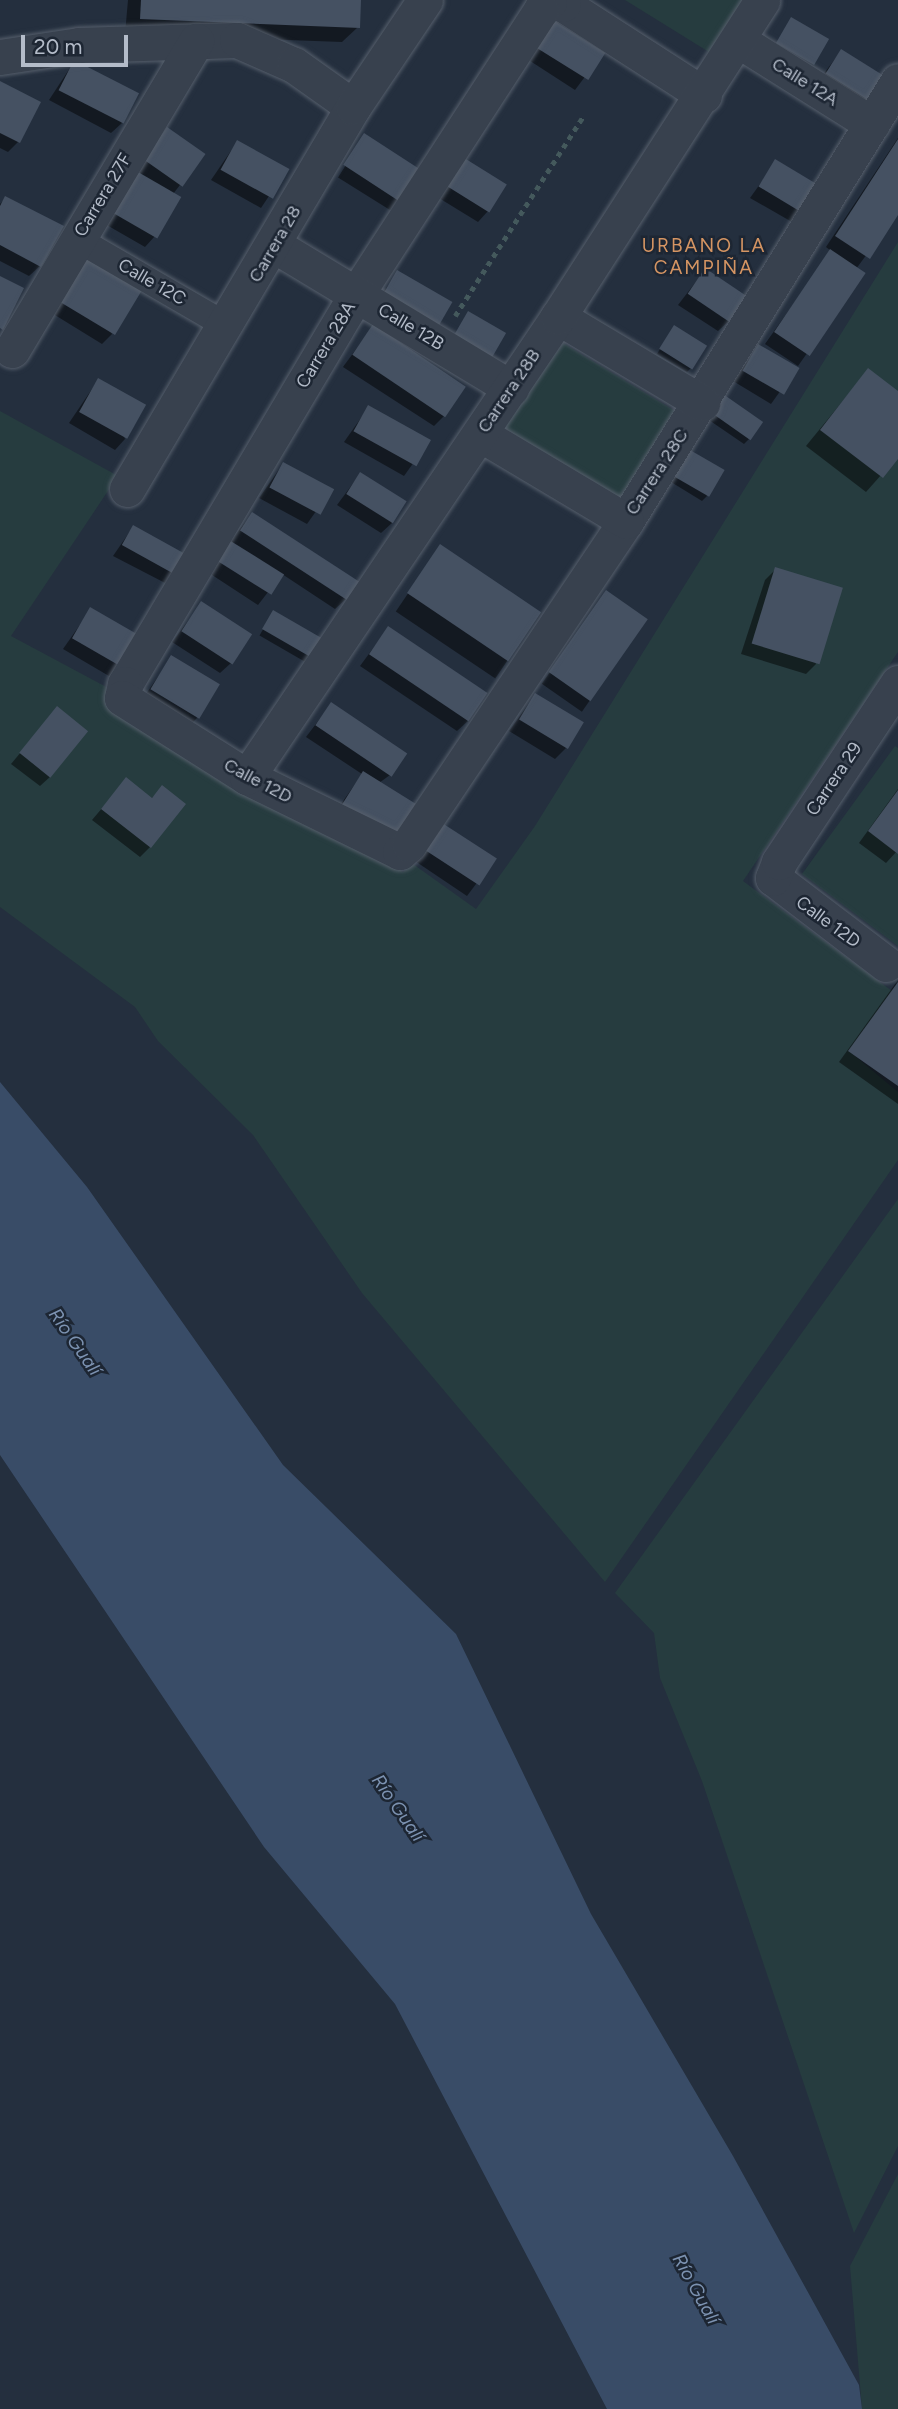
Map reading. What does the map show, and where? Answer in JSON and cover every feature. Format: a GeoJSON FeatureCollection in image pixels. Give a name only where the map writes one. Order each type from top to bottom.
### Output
{"type":"FeatureCollection","features":[{"type":"Feature","properties":{"kind":"street","name":"Carrera 28"},"geometry":{"type":"LineString","coordinates":[[127,489],[227,326],[353,107],[425,0]]}},
{"type":"Feature","properties":{"kind":"street","name":"Carrera 28B"},"geometry":{"type":"LineString","coordinates":[[247,777],[511,388],[704,95],[762,0]]}},
{"type":"Feature","properties":{"kind":"street","name":"Carrera 28A"},"geometry":{"type":"LineString","coordinates":[[122,698],[125,684],[356,295],[549,2],[563,4],[704,95]]}},
{"type":"Feature","properties":{"kind":"street"},"geometry":{"type":"LineString","coordinates":[[0,57],[79,45],[237,40],[294,65],[353,107]]}},
{"type":"Feature","properties":{"kind":"street","name":"Calle 12A"},"geometry":{"type":"LineString","coordinates":[[737,40],[872,124]]}},
{"type":"Feature","properties":{"kind":"street","name":"Carrera 27F"},"geometry":{"type":"LineString","coordinates":[[12,350],[195,41]]}},
{"type":"Feature","properties":{"kind":"street","name":"Carrera 28C"},"geometry":{"type":"LineString","coordinates":[[400,852],[410,844],[626,521],[702,403],[898,81]]}},
{"type":"Feature","properties":{"kind":"street","name":"Calle 12C"},"geometry":{"type":"LineString","coordinates":[[76,239],[227,326]]}},
{"type":"Feature","properties":{"kind":"street","name":"Calle 12B"},"geometry":{"type":"LineString","coordinates":[[274,245],[511,388]]}},
{"type":"Feature","properties":{"kind":"street"},"geometry":{"type":"LineString","coordinates":[[558,317],[702,403]]}},
{"type":"Feature","properties":{"kind":"street"},"geometry":{"type":"LineString","coordinates":[[480,434],[626,521]]}},
{"type":"Feature","properties":{"kind":"street","name":"Carrera 29"},"geometry":{"type":"LineString","coordinates":[[773,878],[779,862],[886,725],[898,683]]}},
{"type":"Feature","properties":{"kind":"street","name":"Calle 12D"},"geometry":{"type":"LineString","coordinates":[[122,698],[247,777],[400,852]]}},
{"type":"Feature","properties":{"kind":"street","name":"Calle 12D"},"geometry":{"type":"LineString","coordinates":[[773,878],[886,964]]}},
{"type":"Feature","properties":{"kind":"path"},"geometry":{"type":"LineString","coordinates":[[438,343],[584,115]]}},
{"type":"Feature","properties":{"kind":"green space"},"geometry":{"type":"Polygon","coordinates":[[[625,0],[750,0],[717,57],[625,0]]]}},
{"type":"Feature","properties":{"kind":"green space"},"geometry":{"type":"Polygon","coordinates":[[[898,242],[898,652],[743,881],[892,991],[849,1051],[898,1092],[898,1160],[605,1582],[362,1293],[253,1135],[158,1041],[135,1007],[0,907],[0,411],[118,476],[11,636],[282,781],[403,872],[413,864],[476,909],[535,826],[898,242]]]}},
{"type":"Feature","properties":{"kind":"green space"},"geometry":{"type":"Polygon","coordinates":[[[563,343],[680,414],[621,499],[500,433],[563,343]]]}},
{"type":"Feature","properties":{"kind":"green space"},"geometry":{"type":"Polygon","coordinates":[[[895,746],[898,748],[898,946],[802,874],[895,746]]]}},
{"type":"Feature","properties":{"kind":"green space"},"geometry":{"type":"Polygon","coordinates":[[[898,1199],[898,2146],[854,2233],[702,1781],[660,1678],[654,1633],[615,1593],[898,1199]]]}},
{"type":"Feature","properties":{"kind":"green space"},"geometry":{"type":"Polygon","coordinates":[[[898,2174],[898,2409],[862,2409],[850,2266],[898,2174]]]}},
{"type":"Feature","properties":{"kind":"water","name":"Río Gualí"},"geometry":{"type":"Polygon","coordinates":[[[0,1082],[87,1187],[283,1465],[456,1634],[591,1914],[733,2156],[859,2385],[862,2409],[607,2409],[395,2004],[264,1847],[0,1455],[0,1082]]]}},
{"type":"Feature","properties":{"kind":"building"},"geometry":{"type":"Polygon","coordinates":[[[141,0],[361,0],[360,28],[140,19],[141,0]]]}},
{"type":"Feature","properties":{"kind":"building"},"geometry":{"type":"Polygon","coordinates":[[[791,17],[829,39],[814,65],[776,43],[791,17]]]}},
{"type":"Feature","properties":{"kind":"building"},"geometry":{"type":"Polygon","coordinates":[[[551,19],[605,53],[588,80],[534,46],[551,19]]]}},
{"type":"Feature","properties":{"kind":"building"},"geometry":{"type":"Polygon","coordinates":[[[841,49],[890,80],[875,104],[826,74],[841,49]]]}},
{"type":"Feature","properties":{"kind":"building"},"geometry":{"type":"Polygon","coordinates":[[[74,60],[139,93],[124,123],[59,90],[74,60]]]}},
{"type":"Feature","properties":{"kind":"building"},"geometry":{"type":"Polygon","coordinates":[[[0,81],[41,102],[20,143],[0,133],[0,81]]]}},
{"type":"Feature","properties":{"kind":"building"},"geometry":{"type":"Polygon","coordinates":[[[167,127],[206,154],[183,187],[144,160],[167,127]]]}},
{"type":"Feature","properties":{"kind":"building"},"geometry":{"type":"Polygon","coordinates":[[[364,133],[421,170],[400,202],[343,165],[364,133]]]}},
{"type":"Feature","properties":{"kind":"building"},"geometry":{"type":"Polygon","coordinates":[[[898,139],[898,215],[870,259],[835,236],[898,139]]]}},
{"type":"Feature","properties":{"kind":"building"},"geometry":{"type":"Polygon","coordinates":[[[237,140],[289,169],[273,199],[221,170],[237,140]]]}},
{"type":"Feature","properties":{"kind":"building"},"geometry":{"type":"Polygon","coordinates":[[[461,156],[507,185],[489,213],[444,184],[461,156]]]}},
{"type":"Feature","properties":{"kind":"building"},"geometry":{"type":"Polygon","coordinates":[[[775,159],[819,185],[802,213],[759,186],[775,159]]]}},
{"type":"Feature","properties":{"kind":"building"},"geometry":{"type":"Polygon","coordinates":[[[138,172],[181,197],[157,239],[114,214],[138,172]]]}},
{"type":"Feature","properties":{"kind":"building"},"geometry":{"type":"Polygon","coordinates":[[[5,196],[64,226],[41,267],[0,245],[0,206],[5,196]]]}},
{"type":"Feature","properties":{"kind":"building"},"geometry":{"type":"Polygon","coordinates":[[[830,249],[866,273],[810,356],[774,332],[830,249]]]}},
{"type":"Feature","properties":{"kind":"building"},"geometry":{"type":"Polygon","coordinates":[[[89,254],[144,287],[115,335],[60,302],[89,254]]]}},
{"type":"Feature","properties":{"kind":"building"},"geometry":{"type":"Polygon","coordinates":[[[705,268],[746,296],[729,322],[688,294],[705,268]]]}},
{"type":"Feature","properties":{"kind":"building"},"geometry":{"type":"Polygon","coordinates":[[[397,270],[452,302],[436,330],[381,298],[397,270]]]}},
{"type":"Feature","properties":{"kind":"building"},"geometry":{"type":"Polygon","coordinates":[[[0,276],[24,288],[3,330],[0,328],[0,276]]]}},
{"type":"Feature","properties":{"kind":"building"},"geometry":{"type":"Polygon","coordinates":[[[468,311],[506,333],[492,357],[454,335],[468,311]]]}},
{"type":"Feature","properties":{"kind":"building"},"geometry":{"type":"Polygon","coordinates":[[[373,324],[466,387],[445,417],[352,355],[373,324]]]}},
{"type":"Feature","properties":{"kind":"building"},"geometry":{"type":"Polygon","coordinates":[[[674,325],[707,346],[692,369],[659,349],[674,325]]]}},
{"type":"Feature","properties":{"kind":"building"},"geometry":{"type":"Polygon","coordinates":[[[758,344],[800,368],[784,395],[742,371],[758,344]]]}},
{"type":"Feature","properties":{"kind":"building"},"geometry":{"type":"Polygon","coordinates":[[[868,368],[898,391],[898,459],[883,478],[820,430],[868,368]]]}},
{"type":"Feature","properties":{"kind":"building"},"geometry":{"type":"Polygon","coordinates":[[[98,378],[146,405],[127,439],[79,412],[98,378]]]}},
{"type":"Feature","properties":{"kind":"building"},"geometry":{"type":"Polygon","coordinates":[[[723,394],[763,422],[751,440],[710,412],[723,394]]]}},
{"type":"Feature","properties":{"kind":"building"},"geometry":{"type":"Polygon","coordinates":[[[368,405],[431,440],[416,466],[353,431],[368,405]]]}},
{"type":"Feature","properties":{"kind":"building"},"geometry":{"type":"Polygon","coordinates":[[[690,450],[725,470],[709,497],[674,477],[690,450]]]}},
{"type":"Feature","properties":{"kind":"building"},"geometry":{"type":"Polygon","coordinates":[[[283,462],[334,489],[321,515],[269,488],[283,462]]]}},
{"type":"Feature","properties":{"kind":"building"},"geometry":{"type":"Polygon","coordinates":[[[360,472],[407,501],[393,523],[346,494],[360,472]]]}},
{"type":"Feature","properties":{"kind":"building"},"geometry":{"type":"Polygon","coordinates":[[[252,512],[359,582],[347,600],[240,530],[252,512]]]}},
{"type":"Feature","properties":{"kind":"building"},"geometry":{"type":"Polygon","coordinates":[[[133,525],[191,557],[180,577],[122,545],[133,525]]]}},
{"type":"Feature","properties":{"kind":"building"},"geometry":{"type":"Polygon","coordinates":[[[229,540],[284,574],[271,595],[216,560],[229,540]]]}},
{"type":"Feature","properties":{"kind":"building"},"geometry":{"type":"Polygon","coordinates":[[[440,544],[541,612],[508,661],[407,593],[440,544]]]}},
{"type":"Feature","properties":{"kind":"building"},"geometry":{"type":"Polygon","coordinates":[[[775,567],[843,588],[820,664],[752,644],[775,567]]]}},
{"type":"Feature","properties":{"kind":"building"},"geometry":{"type":"Polygon","coordinates":[[[606,590],[648,619],[590,701],[549,672],[606,590]]]}},
{"type":"Feature","properties":{"kind":"building"},"geometry":{"type":"Polygon","coordinates":[[[201,601],[252,634],[233,664],[181,631],[201,601]]]}},
{"type":"Feature","properties":{"kind":"building"},"geometry":{"type":"Polygon","coordinates":[[[90,607],[140,636],[122,667],[72,638],[90,607]]]}},
{"type":"Feature","properties":{"kind":"building"},"geometry":{"type":"Polygon","coordinates":[[[273,610],[324,640],[313,659],[262,629],[273,610]]]}},
{"type":"Feature","properties":{"kind":"building"},"geometry":{"type":"Polygon","coordinates":[[[388,626],[487,693],[468,721],[369,654],[388,626]]]}},
{"type":"Feature","properties":{"kind":"building"},"geometry":{"type":"Polygon","coordinates":[[[171,655],[220,684],[199,719],[150,689],[171,655]]]}},
{"type":"Feature","properties":{"kind":"building"},"geometry":{"type":"Polygon","coordinates":[[[535,693],[584,722],[568,749],[519,720],[535,693]]]}},
{"type":"Feature","properties":{"kind":"building"},"geometry":{"type":"Polygon","coordinates":[[[331,702],[407,753],[392,777],[315,725],[331,702]]]}},
{"type":"Feature","properties":{"kind":"building"},"geometry":{"type":"Polygon","coordinates":[[[57,706],[88,731],[50,778],[19,753],[57,706]]]}},
{"type":"Feature","properties":{"kind":"building"},"geometry":{"type":"Polygon","coordinates":[[[363,771],[416,804],[394,839],[341,806],[363,771]]]}},
{"type":"Feature","properties":{"kind":"building"},"geometry":{"type":"Polygon","coordinates":[[[126,777],[152,798],[162,785],[186,804],[151,848],[101,809],[126,777]]]}},
{"type":"Feature","properties":{"kind":"building"},"geometry":{"type":"Polygon","coordinates":[[[898,790],[898,854],[868,831],[898,790]]]}},
{"type":"Feature","properties":{"kind":"building"},"geometry":{"type":"Polygon","coordinates":[[[439,821],[497,859],[479,885],[422,848],[439,821]]]}},
{"type":"Feature","properties":{"kind":"building"},"geometry":{"type":"Polygon","coordinates":[[[898,982],[898,1086],[848,1051],[898,982]]]}},
{"type":"Feature","properties":{"kind":"district","name":"URBANO LA CAMPIÑA"},"geometry":{"type":"Point","coordinates":[704,257]}}]}
